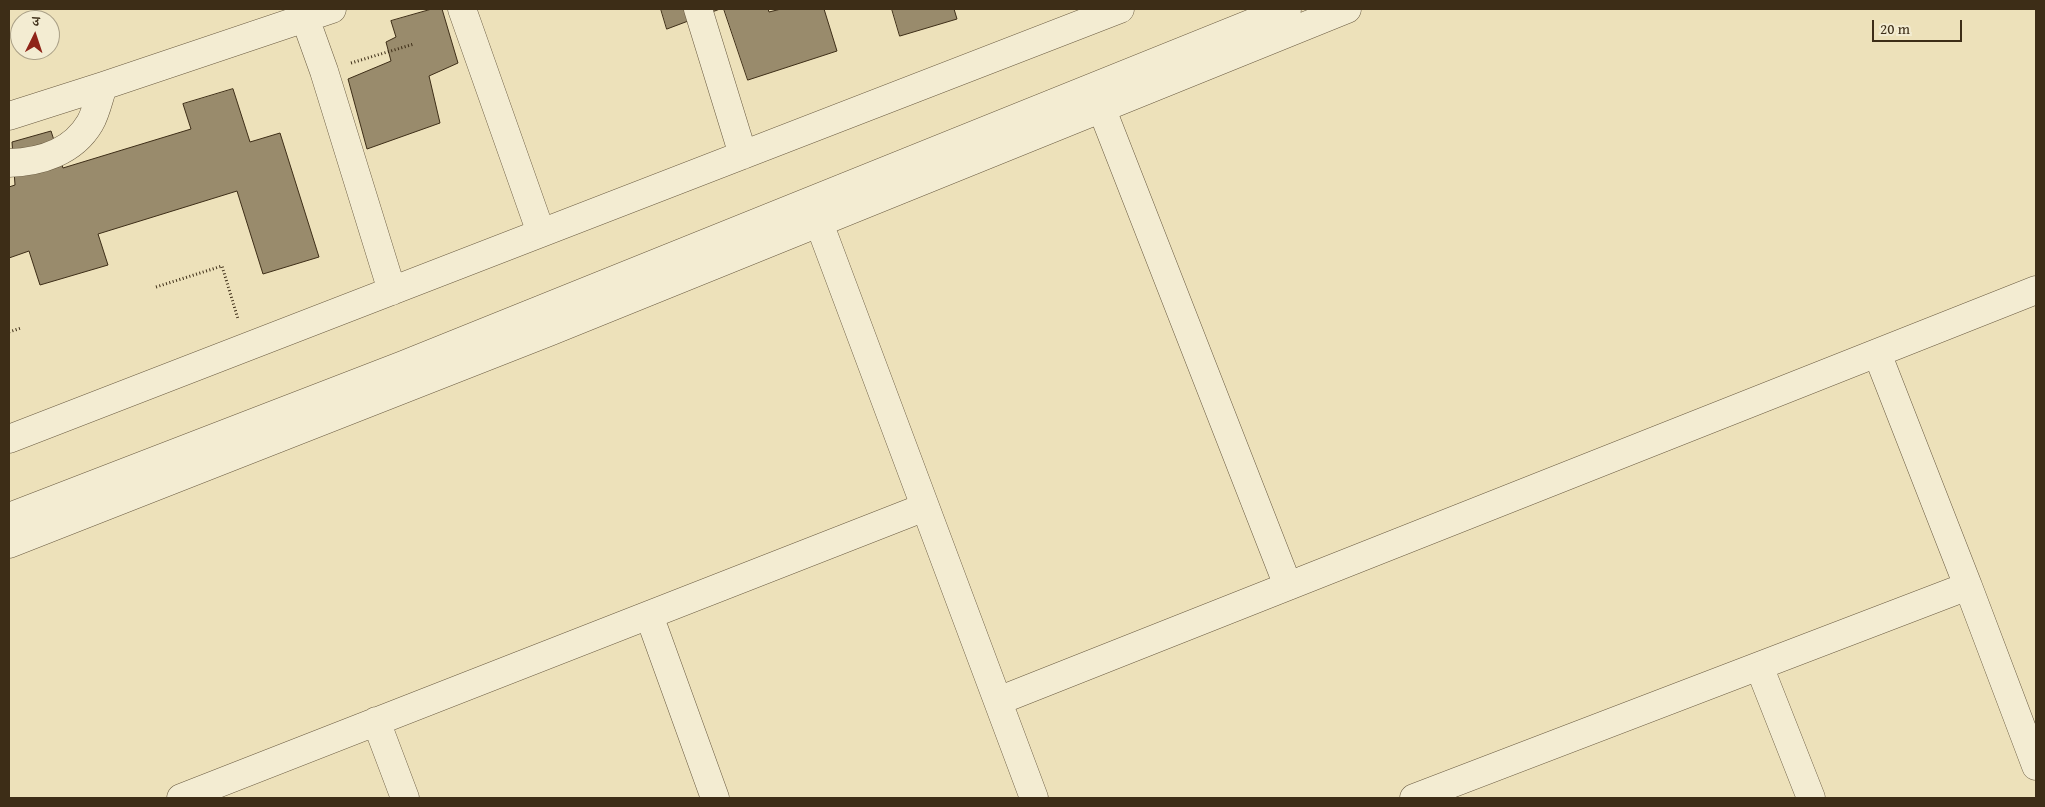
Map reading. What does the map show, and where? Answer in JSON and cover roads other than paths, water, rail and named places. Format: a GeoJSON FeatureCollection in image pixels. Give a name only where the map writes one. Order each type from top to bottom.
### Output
{"type":"FeatureCollection","features":[{"type":"Feature","properties":{"kind":"street"},"geometry":{"type":"LineString","coordinates":[[9,116],[332,9]]}},
{"type":"Feature","properties":{"kind":"street"},"geometry":{"type":"LineString","coordinates":[[462,9],[541,233]]}},
{"type":"Feature","properties":{"kind":"street"},"geometry":{"type":"LineString","coordinates":[[698,9],[743,155]]}},
{"type":"Feature","properties":{"kind":"street"},"geometry":{"type":"LineString","coordinates":[[9,439],[1120,9]]}},
{"type":"Feature","properties":{"kind":"street"},"geometry":{"type":"LineString","coordinates":[[9,544],[549,332],[815,211],[1281,18],[1347,9]]}},
{"type":"Feature","properties":{"kind":"street"},"geometry":{"type":"LineString","coordinates":[[305,18],[324,71],[392,290]]}},
{"type":"Feature","properties":{"kind":"street"},"geometry":{"type":"LineString","coordinates":[[9,517],[412,361],[1101,107],[1281,18]]}},
{"type":"Feature","properties":{"kind":"street"},"geometry":{"type":"LineString","coordinates":[[9,163],[28,162],[54,154],[74,143],[90,123],[104,86]]}},
{"type":"Feature","properties":{"kind":"street"},"geometry":{"type":"LineString","coordinates":[[1101,107],[1288,586]]}},
{"type":"Feature","properties":{"kind":"street"},"geometry":{"type":"LineString","coordinates":[[815,211],[1034,798]]}},
{"type":"Feature","properties":{"kind":"street"},"geometry":{"type":"LineString","coordinates":[[998,701],[2036,290]]}},
{"type":"Feature","properties":{"kind":"street"},"geometry":{"type":"LineString","coordinates":[[1877,353],[2036,766]]}},
{"type":"Feature","properties":{"kind":"street"},"geometry":{"type":"LineString","coordinates":[[181,798],[925,507]]}},
{"type":"Feature","properties":{"kind":"street"},"geometry":{"type":"LineString","coordinates":[[1414,798],[1968,586]]}},
{"type":"Feature","properties":{"kind":"street"},"geometry":{"type":"LineString","coordinates":[[649,615],[715,798]]}},
{"type":"Feature","properties":{"kind":"street"},"geometry":{"type":"LineString","coordinates":[[1759,666],[1811,798]]}},
{"type":"Feature","properties":{"kind":"street"},"geometry":{"type":"LineString","coordinates":[[376,722],[405,798]]}}]}
